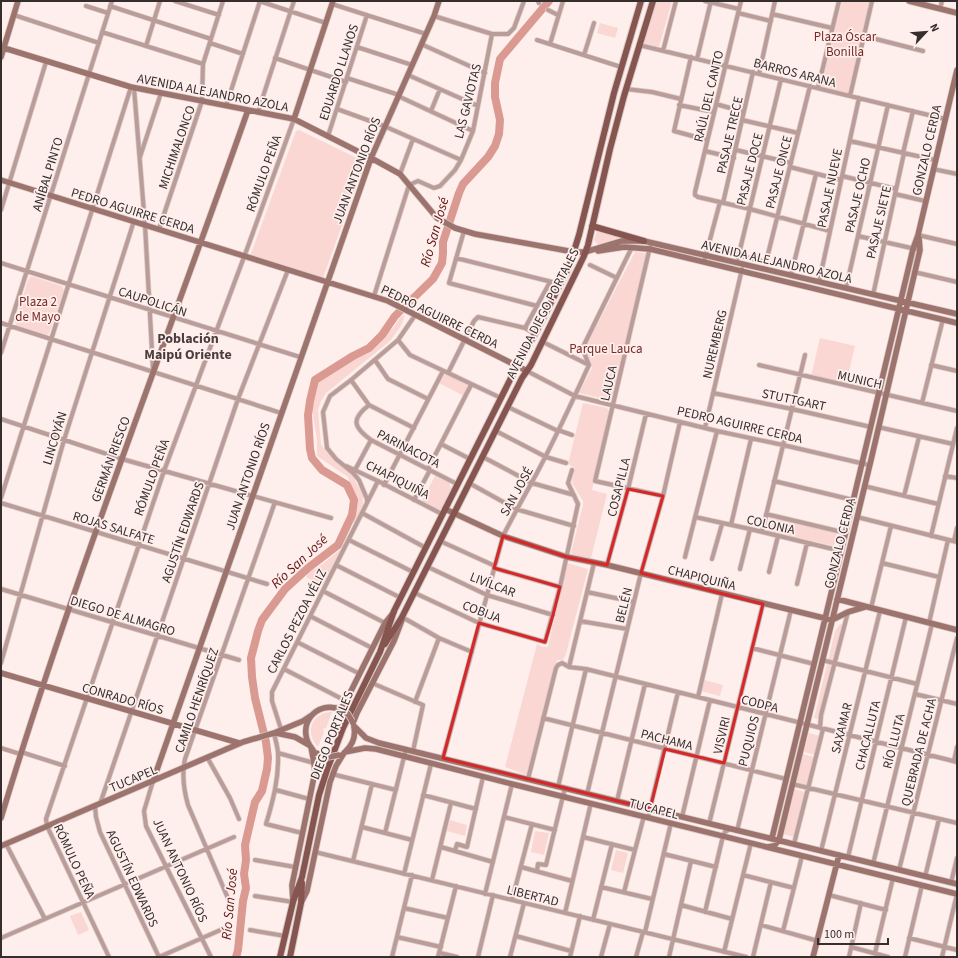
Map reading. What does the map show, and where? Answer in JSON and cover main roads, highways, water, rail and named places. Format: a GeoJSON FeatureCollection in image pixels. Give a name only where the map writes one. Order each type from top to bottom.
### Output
{"type":"FeatureCollection","features":[{"type":"Feature","properties":{"kind":"main road"},"geometry":{"type":"LineString","coordinates":[[1,56],[2,48],[18,1]]}},
{"type":"Feature","properties":{"kind":"main road","name":"AVENIDA DIEGO PORTALES"},"geometry":{"type":"LineString","coordinates":[[394,612],[457,484],[560,284],[574,252],[614,93],[641,1]]}},
{"type":"Feature","properties":{"kind":"main road"},"geometry":{"type":"LineString","coordinates":[[911,1],[957,13]]}},
{"type":"Feature","properties":{"kind":"main road","name":"RÓMULO PEÑA"},"geometry":{"type":"LineString","coordinates":[[294,119],[333,2]]}},
{"type":"Feature","properties":{"kind":"main road","name":"JUAN ANTONIO RÍOS"},"geometry":{"type":"LineString","coordinates":[[153,781],[300,357],[371,158],[434,16],[437,2]]}},
{"type":"Feature","properties":{"kind":"main road","name":"AVENIDA DIEGO PORTALES"},"geometry":{"type":"LineString","coordinates":[[402,618],[522,378],[543,342],[589,252],[592,226],[610,149],[650,2]]}},
{"type":"Feature","properties":{"kind":"main road","name":"AVENIDA ALEJANDRO AZOLA"},"geometry":{"type":"LineString","coordinates":[[2,48],[132,88],[294,119],[400,174],[437,218],[455,228],[464,231],[574,252],[589,252],[632,247],[650,249],[957,323]]}},
{"type":"Feature","properties":{"kind":"main road","name":"GONZALO CERDA"},"geometry":{"type":"LineString","coordinates":[[772,838],[826,618],[898,309],[918,235],[945,119],[954,92],[957,70]]}},
{"type":"Feature","properties":{"kind":"main road"},"geometry":{"type":"LineString","coordinates":[[614,93],[624,96]]}},
{"type":"Feature","properties":{"kind":"main road","name":"GERMÁN RIESCO"},"geometry":{"type":"LineString","coordinates":[[1,818],[21,753],[95,532],[248,110]]}},
{"type":"Feature","properties":{"kind":"main road","name":"PEDRO AGUIRRE CERDA"},"geometry":{"type":"LineString","coordinates":[[1,180],[391,302],[527,371]]}},
{"type":"Feature","properties":{"kind":"main road"},"geometry":{"type":"LineString","coordinates":[[592,226],[644,241]]}},
{"type":"Feature","properties":{"kind":"main road","name":"GONZALO CERDA"},"geometry":{"type":"LineString","coordinates":[[779,840],[920,250],[918,235]]}},
{"type":"Feature","properties":{"kind":"main road","name":"AVENIDA ALEJANDRO AZOLA"},"geometry":{"type":"LineString","coordinates":[[589,252],[606,245],[622,241],[644,241],[957,314]]}},
{"type":"Feature","properties":{"kind":"main road","name":"CHAPIQUIÑA"},"geometry":{"type":"LineString","coordinates":[[444,512],[454,514],[503,536],[567,557],[641,573],[832,620]]}},
{"type":"Feature","properties":{"kind":"main road"},"geometry":{"type":"LineString","coordinates":[[837,600],[957,630]]}},
{"type":"Feature","properties":{"kind":"main road"},"geometry":{"type":"LineString","coordinates":[[832,620],[848,612],[868,608]]}},
{"type":"Feature","properties":{"kind":"main road","name":"DIEGO PORTALES"},"geometry":{"type":"LineString","coordinates":[[340,709],[360,674],[385,623],[394,612]]}},
{"type":"Feature","properties":{"kind":"main road","name":"DIEGO PORTALES"},"geometry":{"type":"LineString","coordinates":[[290,957],[301,903],[302,877],[319,795],[329,763],[343,728],[380,652],[394,612]]}},
{"type":"Feature","properties":{"kind":"main road","name":"DIEGO PORTALES"},"geometry":{"type":"LineString","coordinates":[[353,723],[394,641],[402,618]]}},
{"type":"Feature","properties":{"kind":"main road","name":"DIEGO PORTALES"},"geometry":{"type":"LineString","coordinates":[[380,652],[402,618]]}},
{"type":"Feature","properties":{"kind":"main road","name":"CONRADO RÍOS"},"geometry":{"type":"LineString","coordinates":[[1,673],[239,744]]}},
{"type":"Feature","properties":{"kind":"main road"},"geometry":{"type":"LineString","coordinates":[[330,707],[340,709],[348,714],[353,723],[354,739],[351,746],[343,753],[326,756],[316,753],[306,739],[306,724],[312,715],[324,708],[330,707]]}},
{"type":"Feature","properties":{"kind":"main road","name":"TUCAPEL"},"geometry":{"type":"LineString","coordinates":[[3,845],[239,744],[303,721],[312,715]]}},
{"type":"Feature","properties":{"kind":"main road","name":"TUCAPEL"},"geometry":{"type":"LineString","coordinates":[[353,723],[363,735],[369,739],[413,751],[709,824],[772,838],[954,884]]}},
{"type":"Feature","properties":{"kind":"main road","name":"TUCAPEL"},"geometry":{"type":"LineString","coordinates":[[272,733],[290,735],[300,739],[310,746]]}},
{"type":"Feature","properties":{"kind":"main road","name":"DIEGO PORTALES"},"geometry":{"type":"LineString","coordinates":[[292,902],[295,867],[314,779],[314,762],[310,746]]}},
{"type":"Feature","properties":{"kind":"main road","name":"TUCAPEL"},"geometry":{"type":"LineString","coordinates":[[343,753],[372,748],[483,777],[957,894]]}},
{"type":"Feature","properties":{"kind":"main road","name":"DIEGO PORTALES"},"geometry":{"type":"LineString","coordinates":[[301,903],[307,891],[332,774],[343,753]]}},
{"type":"Feature","properties":{"kind":"main road"},"geometry":{"type":"LineString","coordinates":[[767,847],[774,846],[779,840]]}},
{"type":"Feature","properties":{"kind":"main road"},"geometry":{"type":"LineString","coordinates":[[814,957],[839,855]]}},
{"type":"Feature","properties":{"kind":"main road","name":"DIEGO PORTALES"},"geometry":{"type":"LineString","coordinates":[[280,957],[292,902],[302,877]]}},
{"type":"Feature","properties":{"kind":"waterway","name":"Río San José"},"geometry":{"type":"LineString","coordinates":[[236,957],[246,888],[244,874],[246,860],[245,845],[255,802],[262,791],[268,758],[252,677],[251,658],[258,631],[262,620],[285,589],[308,568],[338,545],[352,515],[354,500],[347,485],[322,470],[312,458],[308,415],[315,380],[353,356],[369,348],[382,335],[395,316],[433,279],[442,263],[443,242],[463,184],[488,157],[495,146],[499,134],[500,120],[495,97],[495,83],[500,59],[549,1]]}},
{"type":"Feature","properties":{"kind":"district","name":"Población Maipú Oriente"},"geometry":{"type":"Point","coordinates":[188,346]}},
{"type":"Feature","properties":{"kind":"park label","name":"Plaza Óscar Bonilla"},"geometry":{"type":"Point","coordinates":[845,44]}},
{"type":"Feature","properties":{"kind":"park label","name":"Plaza 2 de Mayo"},"geometry":{"type":"Point","coordinates":[38,308]}},
{"type":"Feature","properties":{"kind":"park label","name":"Parque Lauca"},"geometry":{"type":"Point","coordinates":[606,348]}}]}
